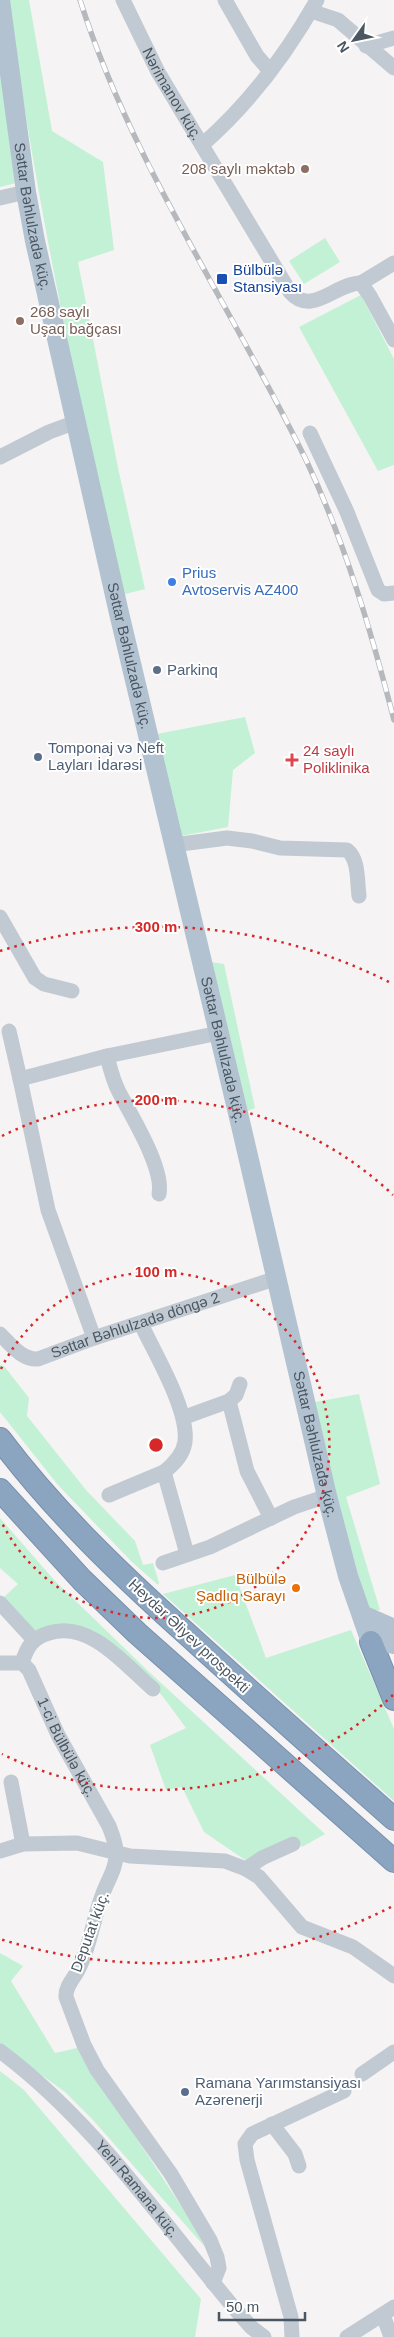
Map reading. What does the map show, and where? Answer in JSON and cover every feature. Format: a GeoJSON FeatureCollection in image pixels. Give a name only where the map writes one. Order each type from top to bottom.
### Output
{"type":"FeatureCollection","features":[{"type":"Feature","properties":{"kind":"highway","name":"Heydər Əliyev prospekti"},"geometry":{"type":"LineString","coordinates":[[0,1439],[39,1486],[104,1558],[242,1685],[394,1818]]}},
{"type":"Feature","properties":{"kind":"highway"},"geometry":{"type":"LineString","coordinates":[[0,1490],[82,1580],[136,1633],[394,1861]]}},
{"type":"Feature","properties":{"kind":"highway"},"geometry":{"type":"LineString","coordinates":[[372,1642],[394,1699]]}},
{"type":"Feature","properties":{"kind":"main road","name":"Səttar Bəhlulzadə küç."},"geometry":{"type":"LineString","coordinates":[[0,0],[26,192],[76,422],[277,1278],[326,1496],[338,1540],[372,1642]]}},
{"type":"Feature","properties":{"kind":"main road"},"geometry":{"type":"LineString","coordinates":[[362,1615],[394,1629]]}},
{"type":"Feature","properties":{"kind":"main road"},"geometry":{"type":"LineString","coordinates":[[372,1642],[380,1641],[394,1644]]}},
{"type":"Feature","properties":{"kind":"street","name":"Nərimanov küç."},"geometry":{"type":"LineString","coordinates":[[123,0],[145,50],[290,292],[296,299],[313,302],[347,285],[360,284],[372,274],[394,263]]}},
{"type":"Feature","properties":{"kind":"street"},"geometry":{"type":"LineString","coordinates":[[224,0],[257,56],[270,71]]}},
{"type":"Feature","properties":{"kind":"street"},"geometry":{"type":"LineString","coordinates":[[202,145],[232,116],[270,71],[314,6],[338,20],[366,46],[394,68]]}},
{"type":"Feature","properties":{"kind":"street"},"geometry":{"type":"LineString","coordinates":[[366,46],[394,38]]}},
{"type":"Feature","properties":{"kind":"street"},"geometry":{"type":"LineString","coordinates":[[0,198],[26,192]]}},
{"type":"Feature","properties":{"kind":"street"},"geometry":{"type":"LineString","coordinates":[[360,284],[370,296],[394,340]]}},
{"type":"Feature","properties":{"kind":"street"},"geometry":{"type":"LineString","coordinates":[[0,457],[49,432],[76,422]]}},
{"type":"Feature","properties":{"kind":"street"},"geometry":{"type":"LineString","coordinates":[[310,433],[347,512],[378,590],[384,594],[394,594]]}},
{"type":"Feature","properties":{"kind":"street"},"geometry":{"type":"LineString","coordinates":[[174,844],[227,838],[252,841],[280,848],[347,850],[352,854],[354,860],[359,896]]}},
{"type":"Feature","properties":{"kind":"street"},"geometry":{"type":"LineString","coordinates":[[0,917],[35,978],[44,984],[72,991]]}},
{"type":"Feature","properties":{"kind":"street"},"geometry":{"type":"LineString","coordinates":[[9,1032],[48,1210],[94,1338]]}},
{"type":"Feature","properties":{"kind":"street"},"geometry":{"type":"LineString","coordinates":[[20,1079],[107,1056],[219,1032]]}},
{"type":"Feature","properties":{"kind":"street"},"geometry":{"type":"LineString","coordinates":[[107,1056],[113,1080],[137,1124],[160,1179],[159,1194]]}},
{"type":"Feature","properties":{"kind":"street","name":"Səttar Bəhlulzadə döngə 2"},"geometry":{"type":"LineString","coordinates":[[0,1334],[22,1354],[31,1359],[38,1359],[94,1338],[277,1278]]}},
{"type":"Feature","properties":{"kind":"street"},"geometry":{"type":"LineString","coordinates":[[109,1495],[164,1472],[178,1461],[185,1442],[185,1417],[141,1324]]}},
{"type":"Feature","properties":{"kind":"street"},"geometry":{"type":"LineString","coordinates":[[185,1417],[229,1401],[236,1395],[240,1384]]}},
{"type":"Feature","properties":{"kind":"street"},"geometry":{"type":"LineString","coordinates":[[229,1401],[247,1471],[271,1518]]}},
{"type":"Feature","properties":{"kind":"street"},"geometry":{"type":"LineString","coordinates":[[164,1472],[187,1554]]}},
{"type":"Feature","properties":{"kind":"street"},"geometry":{"type":"LineString","coordinates":[[163,1563],[210,1547],[294,1507],[326,1496]]}},
{"type":"Feature","properties":{"kind":"street"},"geometry":{"type":"LineString","coordinates":[[0,1604],[34,1640]]}},
{"type":"Feature","properties":{"kind":"street"},"geometry":{"type":"LineString","coordinates":[[1,1666],[22,1663],[27,1649],[34,1640],[60,1630],[76,1631],[97,1641],[153,1689]]}},
{"type":"Feature","properties":{"kind":"street","name":"1-ci Bülbülə küç."},"geometry":{"type":"LineString","coordinates":[[22,1663],[29,1670],[58,1735],[109,1826],[117,1853]]}},
{"type":"Feature","properties":{"kind":"street"},"geometry":{"type":"LineString","coordinates":[[11,1782],[23,1844]]}},
{"type":"Feature","properties":{"kind":"street"},"geometry":{"type":"LineString","coordinates":[[0,1852],[23,1844],[77,1843],[117,1853],[150,1858],[225,1861],[246,1869],[259,1877],[302,1927],[353,1946],[394,1976]]}},
{"type":"Feature","properties":{"kind":"street"},"geometry":{"type":"LineString","coordinates":[[246,1869],[262,1858],[293,1844]]}},
{"type":"Feature","properties":{"kind":"street","name":"Deputat küç."},"geometry":{"type":"LineString","coordinates":[[117,1853],[111,1877],[101,1896],[86,1953],[76,1975],[68,1986],[66,1997],[97,2070],[171,2174],[210,2240],[218,2257],[219,2268],[213,2283]]}},
{"type":"Feature","properties":{"kind":"street","name":"Yeni Ramana küç."},"geometry":{"type":"LineString","coordinates":[[0,2051],[40,2083],[103,2146],[213,2283],[251,2327],[264,2337]]}},
{"type":"Feature","properties":{"kind":"street"},"geometry":{"type":"LineString","coordinates":[[362,2074],[394,2052]]}},
{"type":"Feature","properties":{"kind":"street"},"geometry":{"type":"LineString","coordinates":[[292,2337],[291,2317],[244,2150],[247,2139],[272,2124],[344,2091]]}},
{"type":"Feature","properties":{"kind":"street"},"geometry":{"type":"LineString","coordinates":[[272,2124],[295,2154],[298,2166]]}},
{"type":"Feature","properties":{"kind":"street"},"geometry":{"type":"LineString","coordinates":[[347,2337],[388,2311],[391,2337]]}},
{"type":"Feature","properties":{"kind":"green space"},"geometry":{"type":"Polygon","coordinates":[[[9,0],[29,0],[52,131],[103,162],[114,250],[78,262],[118,468],[145,589],[121,595],[59,299],[32,150],[9,0]]]}},
{"type":"Feature","properties":{"kind":"green space"},"geometry":{"type":"Polygon","coordinates":[[[0,70],[16,183],[0,187],[0,70]]]}},
{"type":"Feature","properties":{"kind":"green space"},"geometry":{"type":"Polygon","coordinates":[[[325,238],[340,262],[304,284],[289,261],[325,238]]]}},
{"type":"Feature","properties":{"kind":"green space"},"geometry":{"type":"Polygon","coordinates":[[[361,295],[394,359],[394,465],[378,471],[299,327],[361,295]]]}},
{"type":"Feature","properties":{"kind":"green space"},"geometry":{"type":"Polygon","coordinates":[[[245,717],[255,753],[233,770],[228,827],[181,836],[157,734],[245,717]]]}},
{"type":"Feature","properties":{"kind":"green space"},"geometry":{"type":"Polygon","coordinates":[[[211,962],[224,964],[255,1108],[243,1113],[211,962]]]}},
{"type":"Feature","properties":{"kind":"green space"},"geometry":{"type":"Polygon","coordinates":[[[0,1365],[4,1366],[29,1398],[27,1416],[86,1490],[135,1541],[143,1565],[153,1563],[158,1585],[131,1561],[58,1485],[0,1412],[0,1365]]]}},
{"type":"Feature","properties":{"kind":"green space"},"geometry":{"type":"Polygon","coordinates":[[[359,1394],[380,1484],[346,1497],[380,1610],[370,1612],[355,1574],[315,1402],[359,1394]]]}},
{"type":"Feature","properties":{"kind":"green space"},"geometry":{"type":"Polygon","coordinates":[[[0,1518],[55,1581],[148,1671],[325,1834],[302,1847],[294,1837],[245,1860],[204,1832],[182,1787],[166,1790],[150,1745],[186,1728],[149,1679],[117,1648],[100,1636],[82,1628],[64,1624],[35,1631],[3,1598],[18,1584],[0,1568],[0,1518]]]}},
{"type":"Feature","properties":{"kind":"green space"},"geometry":{"type":"Polygon","coordinates":[[[235,1575],[266,1658],[351,1630],[394,1729],[394,1801],[163,1594],[235,1575]]]}},
{"type":"Feature","properties":{"kind":"green space"},"geometry":{"type":"Polygon","coordinates":[[[0,1953],[23,1966],[11,1981],[55,2053],[77,2048],[193,2224],[205,2247],[93,2120],[65,2092],[0,2045],[0,1953]]]}},
{"type":"Feature","properties":{"kind":"green space"},"geometry":{"type":"Polygon","coordinates":[[[0,2071],[24,2090],[201,2299],[195,2337],[0,2337],[0,2071]]]}},
{"type":"Feature","properties":{"kind":"railway"},"geometry":{"type":"LineString","coordinates":[[80,0],[102,61],[127,120],[185,234],[278,404],[321,493],[346,557],[394,720]]}},
{"type":"Feature","properties":{"kind":"place","name":"208 saylı məktəb"},"geometry":{"type":"Point","coordinates":[305,169]}},
{"type":"Feature","properties":{"kind":"place","name":"Bülbülə Stansiyası"},"geometry":{"type":"Point","coordinates":[222,279]}},
{"type":"Feature","properties":{"kind":"place","name":"268 saylı Uşaq bağçası"},"geometry":{"type":"Point","coordinates":[20,321]}},
{"type":"Feature","properties":{"kind":"place","name":"Prius Avtoservis AZ400"},"geometry":{"type":"Point","coordinates":[172,582]}},
{"type":"Feature","properties":{"kind":"place","name":"Parkinq"},"geometry":{"type":"Point","coordinates":[157,670]}},
{"type":"Feature","properties":{"kind":"place","name":"Tomponaj vэ Neft Layları İdarəsi"},"geometry":{"type":"Point","coordinates":[38,757]}},
{"type":"Feature","properties":{"kind":"place","name":"24 saylı Poliklinika"},"geometry":{"type":"Point","coordinates":[292,760]}},
{"type":"Feature","properties":{"kind":"place","name":"Bülbülə Şadlıq Sarayı"},"geometry":{"type":"Point","coordinates":[296,1588]}},
{"type":"Feature","properties":{"kind":"place","name":"Ramana Yarımstansiyası Azərenerji"},"geometry":{"type":"Point","coordinates":[185,2092]}}]}
